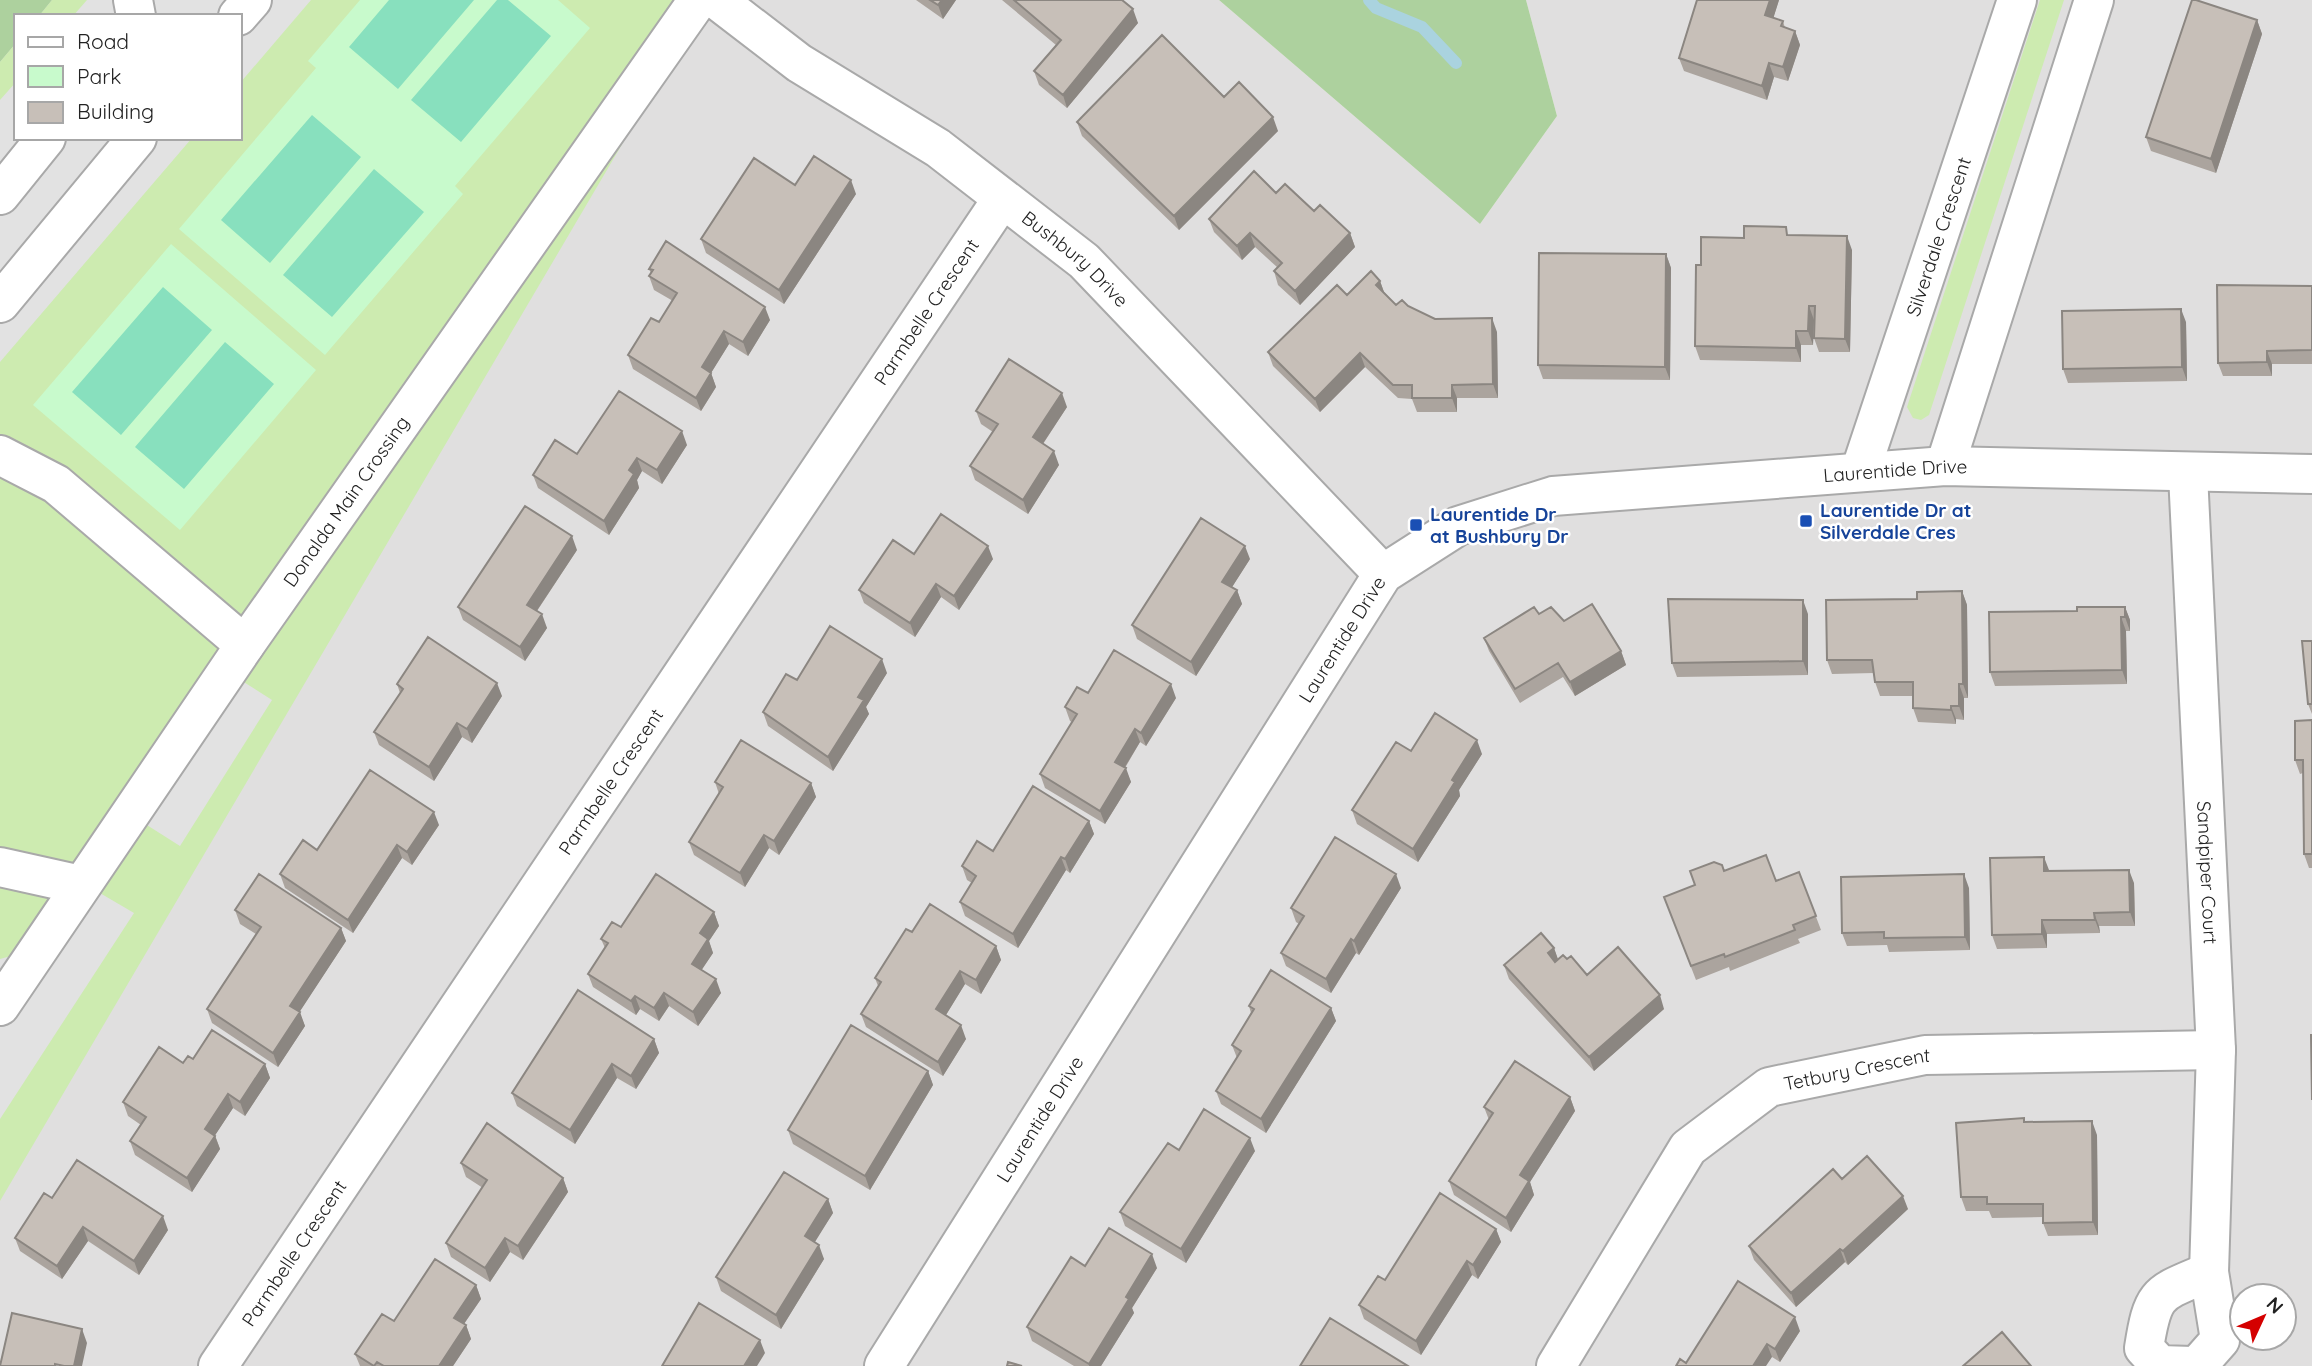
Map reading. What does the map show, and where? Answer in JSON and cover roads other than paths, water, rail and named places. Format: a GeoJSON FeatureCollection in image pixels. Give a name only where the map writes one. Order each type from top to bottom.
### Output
{"type":"FeatureCollection","features":[{"type":"Feature","properties":{"kind":"street"},"geometry":{"type":"LineString","coordinates":[[241,14],[252,0]]}},
{"type":"Feature","properties":{"kind":"street","name":"Donalda Main Crossing"},"geometry":{"type":"LineString","coordinates":[[0,1006],[10,971],[81,885],[245,645],[698,0]]}},
{"type":"Feature","properties":{"kind":"street","name":"Bushbury Drive"},"geometry":{"type":"LineString","coordinates":[[717,0],[799,63],[939,148],[1084,261],[1383,574]]}},
{"type":"Feature","properties":{"kind":"street","name":"Silverdale Crescent"},"geometry":{"type":"LineString","coordinates":[[1860,472],[2017,0]]}},
{"type":"Feature","properties":{"kind":"street"},"geometry":{"type":"LineString","coordinates":[[1945,466],[2094,0]]}},
{"type":"Feature","properties":{"kind":"street"},"geometry":{"type":"LineString","coordinates":[[0,195],[44,140]]}},
{"type":"Feature","properties":{"kind":"street"},"geometry":{"type":"LineString","coordinates":[[0,303],[135,140]]}},
{"type":"Feature","properties":{"kind":"street","name":"Parmbelle Crescent"},"geometry":{"type":"LineString","coordinates":[[218,1366],[1002,199]]}},
{"type":"Feature","properties":{"kind":"street"},"geometry":{"type":"LineString","coordinates":[[0,455],[56,484],[245,645]]}},
{"type":"Feature","properties":{"kind":"street","name":"Laurentide Drive"},"geometry":{"type":"LineString","coordinates":[[884,1366],[1383,574],[1458,526],[1553,496],[1945,466],[2188,474],[2312,474]]}},
{"type":"Feature","properties":{"kind":"street","name":"Sandpiper Court"},"geometry":{"type":"LineString","coordinates":[[2188,474],[2216,1049],[2209,1272],[2220,1340],[2195,1366],[2160,1364],[2144,1348],[2151,1307],[2170,1288],[2209,1272]]}},
{"type":"Feature","properties":{"kind":"street"},"geometry":{"type":"LineString","coordinates":[[0,867],[81,885]]}},
{"type":"Feature","properties":{"kind":"street","name":"Tetbury Crescent"},"geometry":{"type":"LineString","coordinates":[[1556,1366],[1688,1148],[1769,1087],[1925,1055],[2216,1049]]}},
{"type":"Feature","properties":{"kind":"waterway"},"geometry":{"type":"LineString","coordinates":[[1369,0],[1376,8],[1422,27],[1456,63]]}},
{"type":"Feature","properties":{"kind":"place","name":"Laurentide Dr at Silverdale Cres"},"geometry":{"type":"Point","coordinates":[1806,521]}},
{"type":"Feature","properties":{"kind":"place","name":"Laurentide Dr at Bushbury Dr"},"geometry":{"type":"Point","coordinates":[1416,525]}}]}
